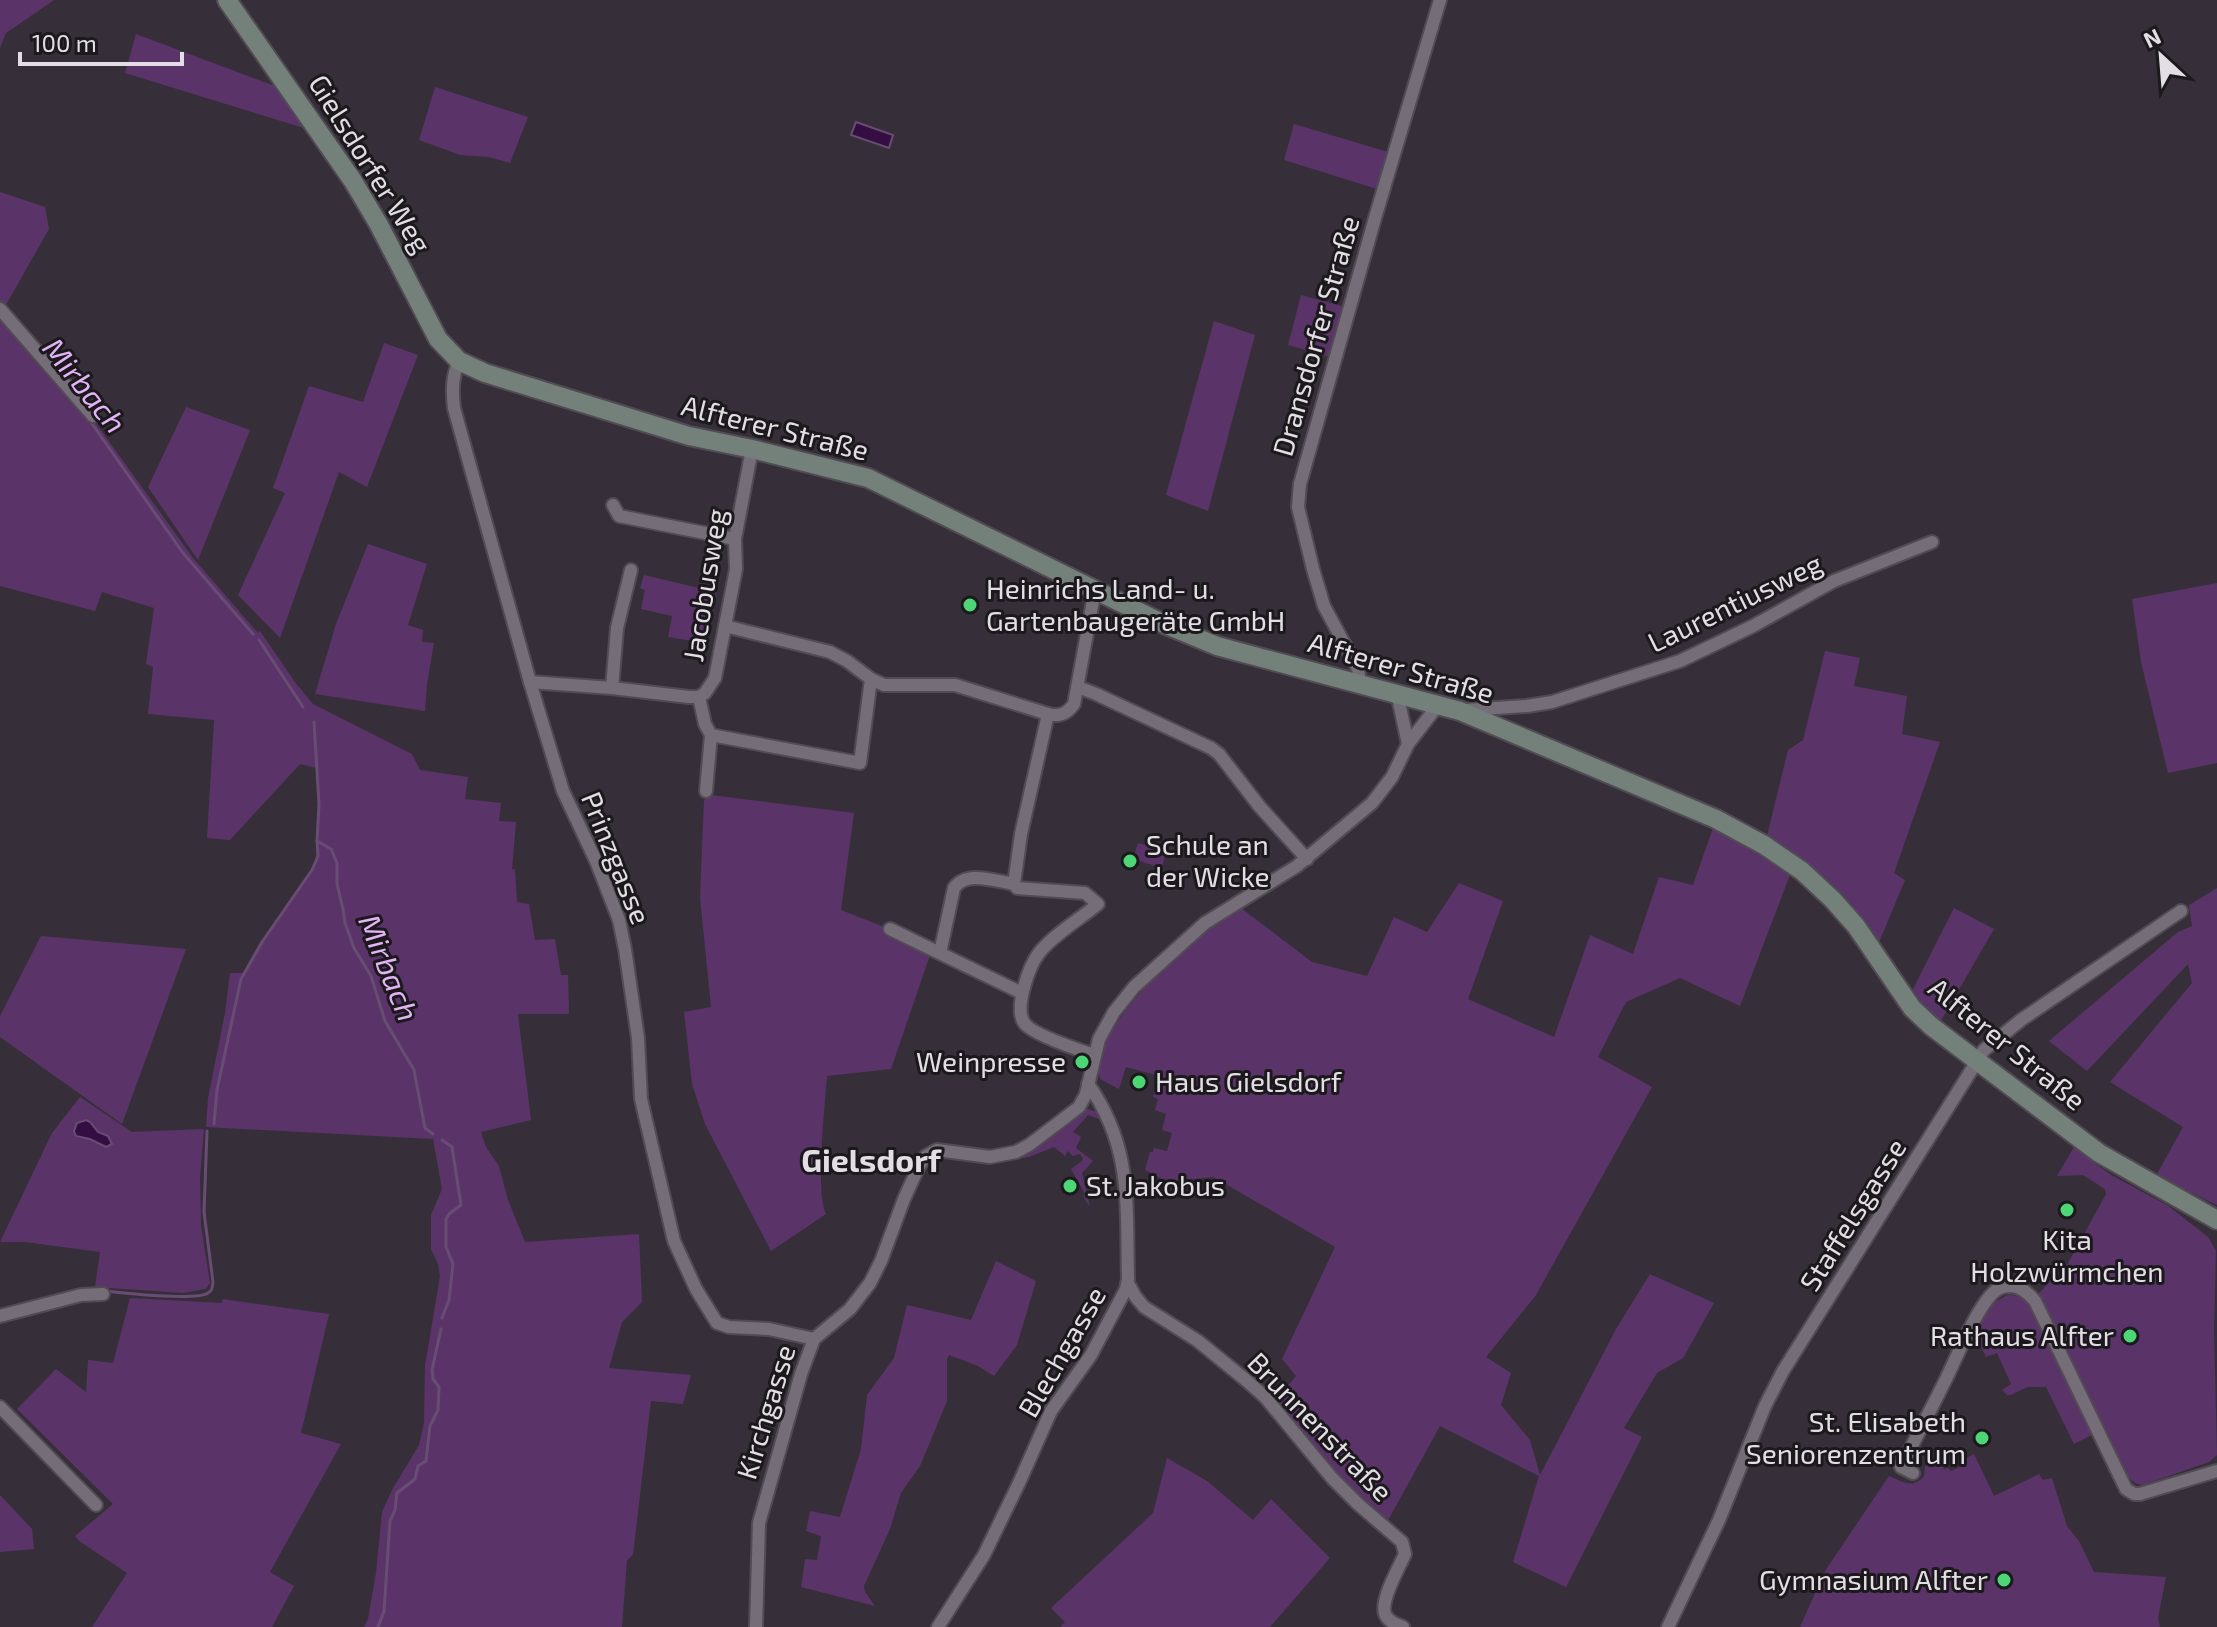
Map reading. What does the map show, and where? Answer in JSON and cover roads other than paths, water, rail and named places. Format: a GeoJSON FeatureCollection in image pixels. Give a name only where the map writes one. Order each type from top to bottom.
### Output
{"type":"FeatureCollection","features":[{"type":"Feature","properties":{"kind":"street","name":"Gielsdorfer Weg"},"geometry":{"type":"LineString","coordinates":[[227,0],[353,181],[433,329],[459,361]]}},
{"type":"Feature","properties":{"kind":"street","name":"Dransdorfer Straße"},"geometry":{"type":"LineString","coordinates":[[1360,683],[1358,669],[1324,606],[1298,507],[1300,484],[1341,333],[1440,0]]}},
{"type":"Feature","properties":{"kind":"street"},"geometry":{"type":"LineString","coordinates":[[0,309],[93,416]]}},
{"type":"Feature","properties":{"kind":"street","name":"Alfterer Straße"},"geometry":{"type":"LineString","coordinates":[[459,361],[485,373],[689,436],[868,478],[1164,624],[1217,646],[1460,711],[1716,819],[1766,846],[1802,871],[1833,900],[1856,926],[1912,1008],[1931,1026],[2099,1153],[2217,1220]]}},
{"type":"Feature","properties":{"kind":"street","name":"Prinzgasse"},"geometry":{"type":"LineString","coordinates":[[459,361],[452,388],[454,408],[530,682],[563,791],[619,920],[638,1038],[641,1099],[669,1226],[706,1308],[717,1323],[729,1327],[769,1329],[814,1339]]}},
{"type":"Feature","properties":{"kind":"street","name":"Jacobusweg"},"geometry":{"type":"LineString","coordinates":[[530,682],[699,697],[705,693],[714,682],[736,569],[735,539],[752,449]]}},
{"type":"Feature","properties":{"kind":"street"},"geometry":{"type":"LineString","coordinates":[[613,505],[619,516],[735,539]]}},
{"type":"Feature","properties":{"kind":"street","name":"Laurentiusweg"},"geometry":{"type":"LineString","coordinates":[[1460,711],[1539,704],[1680,661],[1740,633],[1834,581],[1932,542]]}},
{"type":"Feature","properties":{"kind":"street"},"geometry":{"type":"LineString","coordinates":[[612,688],[617,628],[631,570]]}},
{"type":"Feature","properties":{"kind":"street"},"geometry":{"type":"LineString","coordinates":[[725,626],[830,652],[884,685],[955,685],[1054,716],[1067,713],[1074,704],[1095,590]]}},
{"type":"Feature","properties":{"kind":"street"},"geometry":{"type":"LineString","coordinates":[[711,735],[860,763],[871,679]]}},
{"type":"Feature","properties":{"kind":"street"},"geometry":{"type":"LineString","coordinates":[[1078,687],[1157,721],[1219,754],[1260,807],[1307,859]]}},
{"type":"Feature","properties":{"kind":"street"},"geometry":{"type":"LineString","coordinates":[[1397,693],[1408,744]]}},
{"type":"Feature","properties":{"kind":"street"},"geometry":{"type":"LineString","coordinates":[[699,697],[711,735],[706,791]]}},
{"type":"Feature","properties":{"kind":"street","name":"Kirchgasse"},"geometry":{"type":"LineString","coordinates":[[756,1627],[758,1537],[762,1509],[795,1388],[814,1339],[850,1309],[870,1283],[886,1250],[904,1199],[926,1156],[937,1150],[990,1157],[1016,1152],[1081,1104],[1105,1026],[1134,987],[1217,913],[1307,859],[1380,796],[1408,744],[1438,705]]}},
{"type":"Feature","properties":{"kind":"street"},"geometry":{"type":"LineString","coordinates":[[1014,884],[1021,834],[1048,714]]}},
{"type":"Feature","properties":{"kind":"street"},"geometry":{"type":"LineString","coordinates":[[940,953],[954,888],[958,882],[969,878],[1014,884],[1017,888],[1085,893],[1098,904],[1039,953],[1022,993],[1021,1013],[1027,1027],[1094,1055]]}},
{"type":"Feature","properties":{"kind":"street","name":"Staffelsgasse"},"geometry":{"type":"LineString","coordinates":[[1668,1627],[1719,1520],[1765,1406],[1783,1371],[1984,1050],[2021,1020],[2181,911]]}},
{"type":"Feature","properties":{"kind":"street"},"geometry":{"type":"LineString","coordinates":[[890,929],[1022,993]]}},
{"type":"Feature","properties":{"kind":"street","name":"Blechgasse"},"geometry":{"type":"LineString","coordinates":[[938,1627],[975,1571],[1046,1421],[1091,1355],[1128,1283],[1123,1162],[1109,1117],[1088,1084]]}},
{"type":"Feature","properties":{"kind":"street","name":"Brunnenstraße"},"geometry":{"type":"LineString","coordinates":[[1128,1283],[1144,1307],[1198,1341],[1265,1397],[1332,1478],[1402,1542],[1405,1554],[1384,1603],[1384,1613],[1390,1621],[1403,1627]]}},
{"type":"Feature","properties":{"kind":"street"},"geometry":{"type":"LineString","coordinates":[[1913,1473],[1901,1467],[1969,1332],[1989,1297],[1997,1290],[2017,1286],[2035,1301],[2119,1477],[2130,1491],[2146,1493],[2217,1471]]}},
{"type":"Feature","properties":{"kind":"street"},"geometry":{"type":"LineString","coordinates":[[0,1316],[81,1295],[103,1294]]}},
{"type":"Feature","properties":{"kind":"street"},"geometry":{"type":"LineString","coordinates":[[0,1407],[96,1505]]}},
{"type":"Feature","properties":{"kind":"waterway","name":"Mirbach"},"geometry":{"type":"LineString","coordinates":[[88,418],[183,553],[253,634]]}},
{"type":"Feature","properties":{"kind":"waterway","name":"Mirbach"},"geometry":{"type":"LineString","coordinates":[[259,640],[303,707]]}},
{"type":"Feature","properties":{"kind":"waterway","name":"Mirbach"},"geometry":{"type":"LineString","coordinates":[[314,722],[319,804],[317,841],[331,849],[337,863],[337,884],[345,923],[354,948],[371,976],[385,1021],[414,1070],[425,1128],[433,1134]]}},
{"type":"Feature","properties":{"kind":"waterway"},"geometry":{"type":"LineString","coordinates":[[214,1124],[217,1090],[241,979],[262,942],[312,870],[318,856],[317,841]]}},
{"type":"Feature","properties":{"kind":"waterway"},"geometry":{"type":"LineString","coordinates":[[105,1291],[189,1296],[212,1290],[204,1212],[207,1131]]}},
{"type":"Feature","properties":{"kind":"waterway","name":"Mirbach"},"geometry":{"type":"LineString","coordinates":[[442,1140],[452,1147],[461,1205],[446,1219],[446,1247],[453,1264],[449,1300],[442,1318]]}},
{"type":"Feature","properties":{"kind":"waterway","name":"Mirbach"},"geometry":{"type":"LineString","coordinates":[[378,1627],[384,1611],[390,1521],[397,1493],[415,1479],[418,1466],[426,1461],[430,1426],[438,1410],[439,1387],[433,1379],[432,1370],[441,1329]]}},
{"type":"Feature","properties":{"kind":"place","name":"Heinrichs Land- u. Gartenbaugeräte GmbH"},"geometry":{"type":"Point","coordinates":[970,605]}},
{"type":"Feature","properties":{"kind":"place","name":"Schule an der Wicke"},"geometry":{"type":"Point","coordinates":[1130,861]}},
{"type":"Feature","properties":{"kind":"place","name":"Weinpresse"},"geometry":{"type":"Point","coordinates":[1082,1062]}},
{"type":"Feature","properties":{"kind":"place","name":"Haus Gielsdorf"},"geometry":{"type":"Point","coordinates":[1139,1082]}},
{"type":"Feature","properties":{"kind":"place","name":"St. Jakobus"},"geometry":{"type":"Point","coordinates":[1070,1186]}},
{"type":"Feature","properties":{"kind":"place","name":"Kita Holzwürmchen"},"geometry":{"type":"Point","coordinates":[2067,1210]}},
{"type":"Feature","properties":{"kind":"place","name":"Rathaus Alfter"},"geometry":{"type":"Point","coordinates":[2130,1336]}},
{"type":"Feature","properties":{"kind":"place","name":"St. Elisabeth Seniorenzentrum"},"geometry":{"type":"Point","coordinates":[1982,1438]}},
{"type":"Feature","properties":{"kind":"place","name":"Gymnasium Alfter"},"geometry":{"type":"Point","coordinates":[2004,1580]}},
{"type":"Feature","properties":{"kind":"district","name":"Gielsdorf"},"geometry":{"type":"Point","coordinates":[871,1161]}}]}
